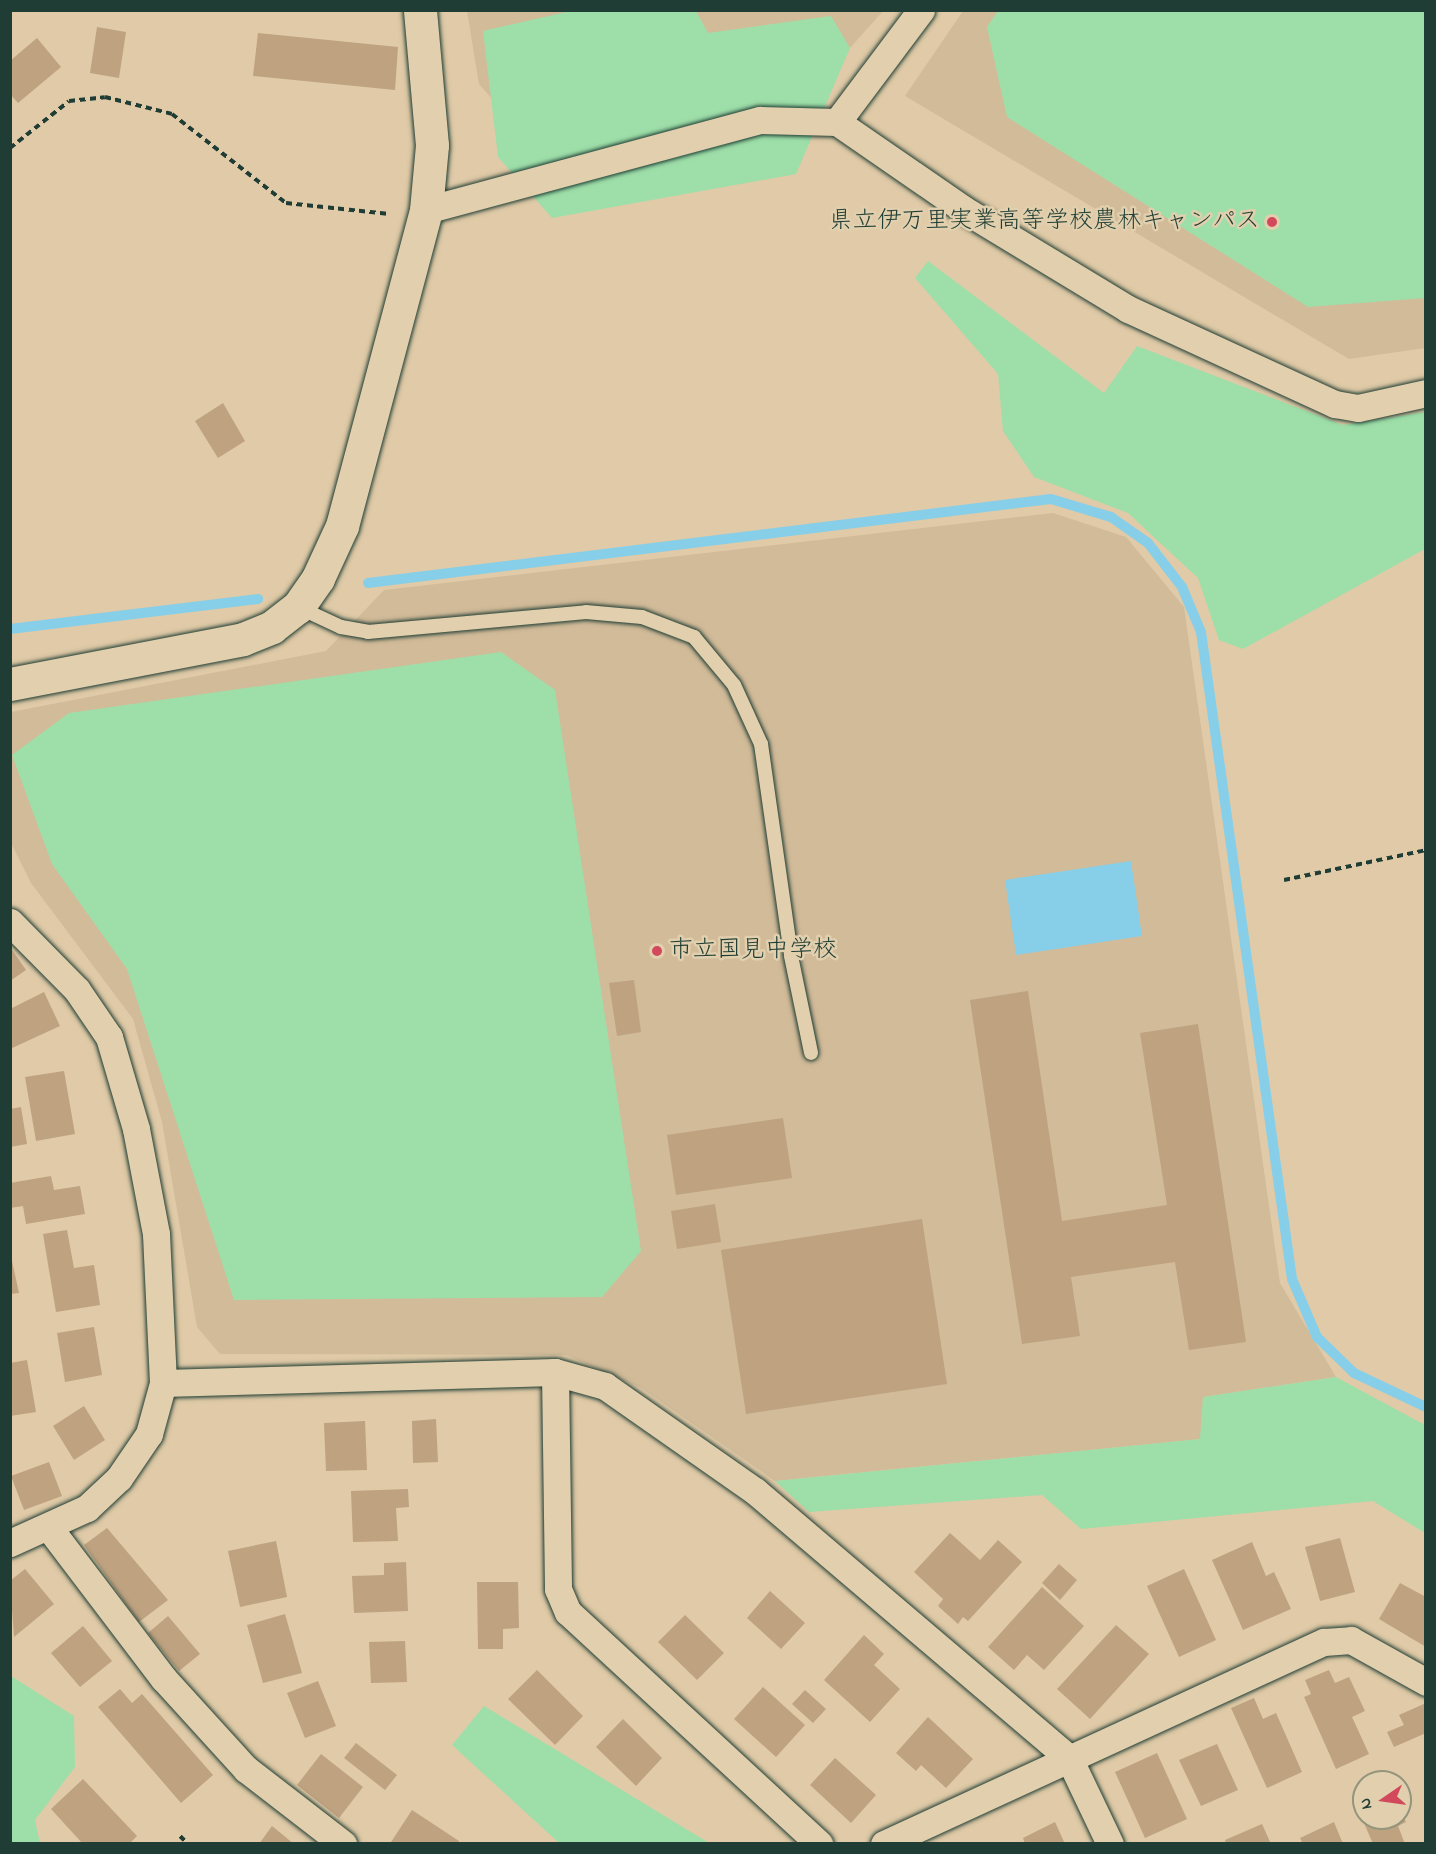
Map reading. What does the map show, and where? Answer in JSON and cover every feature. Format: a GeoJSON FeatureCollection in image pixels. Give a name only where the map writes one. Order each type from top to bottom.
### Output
{"type":"FeatureCollection","features":[{"type":"Feature","properties":{"kind":"street"},"geometry":{"type":"LineString","coordinates":[[10,684],[205,650],[272,627],[298,607],[318,579],[342,526],[426,210],[432,145],[420,10]]}},
{"type":"Feature","properties":{"kind":"street"},"geometry":{"type":"LineString","coordinates":[[837,122],[921,10]]}},
{"type":"Feature","properties":{"kind":"street"},"geometry":{"type":"LineString","coordinates":[[426,210],[760,120],[837,122],[963,209],[1149,318],[1335,404],[1358,408],[1425,393]]}},
{"type":"Feature","properties":{"kind":"street"},"geometry":{"type":"LineString","coordinates":[[10,922],[77,990],[109,1037],[136,1129],[156,1234],[163,1383],[149,1434],[119,1478],[87,1508],[50,1529],[10,1543]]}},
{"type":"Feature","properties":{"kind":"street"},"geometry":{"type":"LineString","coordinates":[[163,1383],[555,1372],[605,1386],[755,1491],[1069,1758],[1110,1844]]}},
{"type":"Feature","properties":{"kind":"street"},"geometry":{"type":"LineString","coordinates":[[555,1372],[558,1589],[568,1612],[819,1844]]}},
{"type":"Feature","properties":{"kind":"street"},"geometry":{"type":"LineString","coordinates":[[50,1529],[164,1679],[246,1769],[343,1844]]}},
{"type":"Feature","properties":{"kind":"street"},"geometry":{"type":"LineString","coordinates":[[884,1844],[1324,1642],[1351,1640],[1425,1682]]}},
{"type":"Feature","properties":{"kind":"lane"},"geometry":{"type":"LineString","coordinates":[[298,607],[341,627],[368,632],[586,612],[642,617],[694,638],[734,684],[761,744],[791,956],[811,1053]]}},
{"type":"Feature","properties":{"kind":"path"},"geometry":{"type":"LineString","coordinates":[[10,148],[69,101],[105,97],[172,114],[286,203],[378,215],[426,210]]}},
{"type":"Feature","properties":{"kind":"path"},"geometry":{"type":"LineString","coordinates":[[1284,880],[1425,850]]}},
{"type":"Feature","properties":{"kind":"path"},"geometry":{"type":"LineString","coordinates":[[180,1836],[188,1844]]}},
{"type":"Feature","properties":{"kind":"shaded area"},"geometry":{"type":"Polygon","coordinates":[[[467,11],[883,11],[850,48],[524,135],[479,84],[467,11]]]}},
{"type":"Feature","properties":{"kind":"shaded area","name":"県立伊万里実業高等学校農林キャンパス"},"geometry":{"type":"Polygon","coordinates":[[[963,11],[1425,11],[1425,348],[1349,359],[905,96],[963,11]]]}},
{"type":"Feature","properties":{"kind":"shaded area","name":"市立国見中学校"},"geometry":{"type":"Polygon","coordinates":[[[1053,513],[1126,537],[1184,607],[1280,1283],[1336,1377],[1204,1397],[1201,1439],[775,1481],[641,1388],[566,1355],[220,1354],[197,1327],[162,1122],[133,1019],[31,883],[11,843],[11,712],[326,651],[384,590],[1053,513]]]}},
{"type":"Feature","properties":{"kind":"green space"},"geometry":{"type":"Polygon","coordinates":[[[575,10],[696,11],[708,33],[831,16],[850,48],[796,174],[552,218],[498,157],[483,31],[575,10]]]}},
{"type":"Feature","properties":{"kind":"green space","name":"県立伊万里実業高等学校農林キャンパス"},"geometry":{"type":"Polygon","coordinates":[[[998,11],[1425,11],[1425,298],[1308,307],[1007,117],[987,27],[998,11]]]}},
{"type":"Feature","properties":{"kind":"green space"},"geometry":{"type":"Polygon","coordinates":[[[928,261],[1104,393],[1137,346],[1343,425],[1425,412],[1425,549],[1243,649],[1219,640],[1198,578],[1128,513],[1034,477],[1003,431],[998,374],[915,278],[928,261]]]}},
{"type":"Feature","properties":{"kind":"green space"},"geometry":{"type":"Polygon","coordinates":[[[501,652],[555,690],[641,1251],[602,1297],[234,1300],[127,969],[52,864],[12,755],[69,713],[501,652]]]}},
{"type":"Feature","properties":{"kind":"green space"},"geometry":{"type":"Polygon","coordinates":[[[1336,1377],[1425,1425],[1425,1533],[1373,1501],[1081,1529],[1042,1495],[809,1512],[775,1481],[1200,1439],[1203,1397],[1336,1377]]]}},
{"type":"Feature","properties":{"kind":"green space"},"geometry":{"type":"Polygon","coordinates":[[[11,1676],[74,1716],[75,1767],[35,1820],[40,1843],[11,1843],[11,1676]]]}},
{"type":"Feature","properties":{"kind":"green space"},"geometry":{"type":"Polygon","coordinates":[[[484,1706],[709,1843],[559,1843],[452,1745],[484,1706]]]}},
{"type":"Feature","properties":{"kind":"water"},"geometry":{"type":"Polygon","coordinates":[[[1131,861],[1142,936],[1016,955],[1005,880],[1131,861]]]}},
{"type":"Feature","properties":{"kind":"building"},"geometry":{"type":"Polygon","coordinates":[[[97,27],[126,32],[119,78],[90,73],[97,27]]]}},
{"type":"Feature","properties":{"kind":"building"},"geometry":{"type":"Polygon","coordinates":[[[258,33],[398,47],[395,90],[253,76],[258,33]]]}},
{"type":"Feature","properties":{"kind":"building"},"geometry":{"type":"Polygon","coordinates":[[[37,38],[61,67],[18,103],[10,94],[10,61],[37,38]]]}},
{"type":"Feature","properties":{"kind":"building"},"geometry":{"type":"Polygon","coordinates":[[[223,403],[245,441],[218,458],[195,421],[223,403]]]}},
{"type":"Feature","properties":{"kind":"building"},"geometry":{"type":"Polygon","coordinates":[[[10,947],[26,970],[10,981],[10,947]]]}},
{"type":"Feature","properties":{"kind":"building"},"geometry":{"type":"Polygon","coordinates":[[[634,980],[641,1032],[617,1036],[609,983],[634,980]]]}},
{"type":"Feature","properties":{"kind":"building"},"geometry":{"type":"Polygon","coordinates":[[[1028,991],[1062,1221],[1167,1205],[1140,1033],[1198,1024],[1246,1342],[1189,1350],[1175,1262],[1071,1277],[1080,1336],[1022,1344],[970,1000],[1028,991]]]}},
{"type":"Feature","properties":{"kind":"building"},"geometry":{"type":"Polygon","coordinates":[[[44,992],[60,1026],[10,1049],[10,1009],[44,992]]]}},
{"type":"Feature","properties":{"kind":"building"},"geometry":{"type":"Polygon","coordinates":[[[64,1071],[75,1134],[36,1141],[25,1077],[64,1071]]]}},
{"type":"Feature","properties":{"kind":"building"},"geometry":{"type":"Polygon","coordinates":[[[21,1107],[27,1144],[10,1147],[10,1109],[21,1107]]]}},
{"type":"Feature","properties":{"kind":"building"},"geometry":{"type":"Polygon","coordinates":[[[783,1118],[792,1178],[676,1195],[667,1135],[783,1118]]]}},
{"type":"Feature","properties":{"kind":"building"},"geometry":{"type":"Polygon","coordinates":[[[51,1176],[54,1190],[80,1186],[85,1214],[26,1224],[23,1206],[10,1208],[10,1183],[51,1176]]]}},
{"type":"Feature","properties":{"kind":"building"},"geometry":{"type":"Polygon","coordinates":[[[715,1204],[721,1242],[677,1249],[671,1211],[715,1204]]]}},
{"type":"Feature","properties":{"kind":"building"},"geometry":{"type":"Polygon","coordinates":[[[922,1219],[947,1384],[746,1414],[721,1250],[922,1219]]]}},
{"type":"Feature","properties":{"kind":"building"},"geometry":{"type":"Polygon","coordinates":[[[67,1230],[74,1268],[94,1265],[100,1305],[56,1312],[43,1234],[67,1230]]]}},
{"type":"Feature","properties":{"kind":"building"},"geometry":{"type":"Polygon","coordinates":[[[10,1252],[19,1293],[10,1294],[10,1252]]]}},
{"type":"Feature","properties":{"kind":"building"},"geometry":{"type":"Polygon","coordinates":[[[94,1327],[102,1375],[65,1382],[57,1333],[94,1327]]]}},
{"type":"Feature","properties":{"kind":"building"},"geometry":{"type":"Polygon","coordinates":[[[27,1360],[36,1412],[10,1416],[10,1363],[27,1360]]]}},
{"type":"Feature","properties":{"kind":"building"},"geometry":{"type":"Polygon","coordinates":[[[84,1406],[105,1440],[74,1460],[53,1426],[84,1406]]]}},
{"type":"Feature","properties":{"kind":"building"},"geometry":{"type":"Polygon","coordinates":[[[436,1419],[438,1462],[413,1463],[412,1421],[436,1419]]]}},
{"type":"Feature","properties":{"kind":"building"},"geometry":{"type":"Polygon","coordinates":[[[365,1421],[367,1470],[326,1471],[324,1423],[365,1421]]]}},
{"type":"Feature","properties":{"kind":"building"},"geometry":{"type":"Polygon","coordinates":[[[49,1462],[62,1496],[24,1510],[11,1476],[49,1462]]]}},
{"type":"Feature","properties":{"kind":"building"},"geometry":{"type":"Polygon","coordinates":[[[408,1489],[409,1507],[396,1508],[398,1541],[353,1542],[351,1491],[408,1489]]]}},
{"type":"Feature","properties":{"kind":"building"},"geometry":{"type":"Polygon","coordinates":[[[107,1528],[168,1600],[139,1622],[84,1545],[107,1528]]]}},
{"type":"Feature","properties":{"kind":"building"},"geometry":{"type":"Polygon","coordinates":[[[950,1533],[980,1560],[998,1540],[1022,1562],[968,1621],[963,1617],[958,1624],[938,1606],[943,1599],[914,1572],[950,1533]]]}},
{"type":"Feature","properties":{"kind":"building"},"geometry":{"type":"Polygon","coordinates":[[[1340,1538],[1355,1592],[1320,1601],[1305,1547],[1340,1538]]]}},
{"type":"Feature","properties":{"kind":"building"},"geometry":{"type":"Polygon","coordinates":[[[276,1541],[287,1597],[240,1607],[228,1551],[276,1541]]]}},
{"type":"Feature","properties":{"kind":"building"},"geometry":{"type":"Polygon","coordinates":[[[1252,1542],[1266,1576],[1274,1572],[1291,1609],[1243,1630],[1212,1560],[1252,1542]]]}},
{"type":"Feature","properties":{"kind":"building"},"geometry":{"type":"Polygon","coordinates":[[[406,1562],[408,1611],[354,1613],[352,1576],[384,1575],[384,1563],[406,1562]]]}},
{"type":"Feature","properties":{"kind":"building"},"geometry":{"type":"Polygon","coordinates":[[[1059,1564],[1077,1580],[1060,1600],[1042,1583],[1059,1564]]]}},
{"type":"Feature","properties":{"kind":"building"},"geometry":{"type":"Polygon","coordinates":[[[25,1569],[54,1604],[14,1637],[10,1581],[25,1569]]]}},
{"type":"Feature","properties":{"kind":"building"},"geometry":{"type":"Polygon","coordinates":[[[1184,1569],[1216,1640],[1179,1657],[1147,1586],[1184,1569]]]}},
{"type":"Feature","properties":{"kind":"building"},"geometry":{"type":"Polygon","coordinates":[[[477,1582],[518,1582],[519,1628],[503,1629],[503,1649],[478,1649],[477,1582]]]}},
{"type":"Feature","properties":{"kind":"building"},"geometry":{"type":"Polygon","coordinates":[[[1400,1583],[1426,1597],[1426,1647],[1379,1619],[1400,1583]]]}},
{"type":"Feature","properties":{"kind":"building"},"geometry":{"type":"Polygon","coordinates":[[[1042,1587],[1084,1626],[1044,1670],[1027,1655],[1014,1670],[988,1647],[1042,1587]]]}},
{"type":"Feature","properties":{"kind":"building"},"geometry":{"type":"Polygon","coordinates":[[[770,1591],[805,1623],[781,1649],[747,1618],[770,1591]]]}},
{"type":"Feature","properties":{"kind":"building"},"geometry":{"type":"Polygon","coordinates":[[[285,1614],[302,1673],[263,1683],[247,1625],[285,1614]]]}},
{"type":"Feature","properties":{"kind":"building"},"geometry":{"type":"Polygon","coordinates":[[[685,1615],[724,1653],[697,1680],[658,1642],[685,1615]]]}},
{"type":"Feature","properties":{"kind":"building"},"geometry":{"type":"Polygon","coordinates":[[[168,1616],[200,1654],[179,1671],[148,1633],[168,1616]]]}},
{"type":"Feature","properties":{"kind":"building"},"geometry":{"type":"Polygon","coordinates":[[[1116,1625],[1149,1654],[1090,1719],[1057,1689],[1116,1625]]]}},
{"type":"Feature","properties":{"kind":"building"},"geometry":{"type":"Polygon","coordinates":[[[83,1626],[112,1661],[80,1687],[51,1653],[83,1626]]]}},
{"type":"Feature","properties":{"kind":"building"},"geometry":{"type":"Polygon","coordinates":[[[864,1635],[884,1654],[874,1665],[900,1689],[870,1722],[824,1680],[864,1635]]]}},
{"type":"Feature","properties":{"kind":"building"},"geometry":{"type":"Polygon","coordinates":[[[405,1641],[407,1682],[371,1683],[369,1642],[405,1641]]]}},
{"type":"Feature","properties":{"kind":"building"},"geometry":{"type":"Polygon","coordinates":[[[537,1670],[583,1716],[555,1745],[508,1699],[537,1670]]]}},
{"type":"Feature","properties":{"kind":"building"},"geometry":{"type":"Polygon","coordinates":[[[1329,1670],[1335,1683],[1349,1677],[1365,1711],[1352,1717],[1369,1754],[1336,1769],[1304,1697],[1311,1694],[1305,1680],[1329,1670]]]}},
{"type":"Feature","properties":{"kind":"building"},"geometry":{"type":"Polygon","coordinates":[[[318,1681],[336,1726],[305,1738],[287,1693],[318,1681]]]}},
{"type":"Feature","properties":{"kind":"building"},"geometry":{"type":"Polygon","coordinates":[[[763,1687],[805,1725],[776,1757],[734,1719],[763,1687]]]}},
{"type":"Feature","properties":{"kind":"building"},"geometry":{"type":"Polygon","coordinates":[[[120,1689],[132,1703],[142,1694],[213,1775],[181,1803],[98,1707],[120,1689]]]}},
{"type":"Feature","properties":{"kind":"building"},"geometry":{"type":"Polygon","coordinates":[[[805,1690],[826,1709],[813,1723],[792,1704],[805,1690]]]}},
{"type":"Feature","properties":{"kind":"building"},"geometry":{"type":"Polygon","coordinates":[[[1254,1698],[1263,1719],[1276,1713],[1302,1772],[1267,1788],[1231,1708],[1254,1698]]]}},
{"type":"Feature","properties":{"kind":"building"},"geometry":{"type":"Polygon","coordinates":[[[1426,1703],[1426,1733],[1394,1747],[1387,1732],[1404,1725],[1399,1715],[1426,1703]]]}},
{"type":"Feature","properties":{"kind":"building"},"geometry":{"type":"Polygon","coordinates":[[[928,1717],[973,1759],[946,1788],[921,1765],[916,1771],[896,1753],[928,1717]]]}},
{"type":"Feature","properties":{"kind":"building"},"geometry":{"type":"Polygon","coordinates":[[[623,1719],[662,1758],[636,1786],[596,1747],[623,1719]]]}},
{"type":"Feature","properties":{"kind":"building"},"geometry":{"type":"Polygon","coordinates":[[[356,1743],[397,1775],[385,1790],[344,1758],[356,1743]]]}},
{"type":"Feature","properties":{"kind":"building"},"geometry":{"type":"Polygon","coordinates":[[[1217,1744],[1238,1790],[1201,1806],[1179,1760],[1217,1744]]]}},
{"type":"Feature","properties":{"kind":"building"},"geometry":{"type":"Polygon","coordinates":[[[1157,1753],[1187,1819],[1145,1838],[1115,1772],[1157,1753]]]}},
{"type":"Feature","properties":{"kind":"building"},"geometry":{"type":"Polygon","coordinates":[[[321,1754],[363,1787],[339,1818],[297,1785],[321,1754]]]}},
{"type":"Feature","properties":{"kind":"building"},"geometry":{"type":"Polygon","coordinates":[[[835,1758],[876,1795],[851,1823],[810,1785],[835,1758]]]}},
{"type":"Feature","properties":{"kind":"building"},"geometry":{"type":"Polygon","coordinates":[[[83,1779],[137,1836],[129,1844],[83,1844],[51,1809],[83,1779]]]}},
{"type":"Feature","properties":{"kind":"building"},"geometry":{"type":"Polygon","coordinates":[[[412,1810],[459,1841],[457,1844],[391,1842],[412,1810]]]}},
{"type":"Feature","properties":{"kind":"building"},"geometry":{"type":"Polygon","coordinates":[[[1055,1822],[1065,1844],[1025,1844],[1023,1838],[1055,1822]]]}},
{"type":"Feature","properties":{"kind":"building"},"geometry":{"type":"Polygon","coordinates":[[[1334,1822],[1343,1844],[1303,1844],[1300,1838],[1334,1822]]]}},
{"type":"Feature","properties":{"kind":"building"},"geometry":{"type":"Polygon","coordinates":[[[1262,1824],[1271,1844],[1226,1844],[1225,1840],[1262,1824]]]}},
{"type":"Feature","properties":{"kind":"building"},"geometry":{"type":"Polygon","coordinates":[[[272,1826],[294,1844],[259,1844],[272,1826]]]}},
{"type":"Feature","properties":{"kind":"building"},"geometry":{"type":"Polygon","coordinates":[[[1367,1830],[1400,1830],[1405,1844],[1373,1844],[1367,1830]]]}},
{"type":"Feature","properties":{"kind":"waterway"},"geometry":{"type":"LineString","coordinates":[[368,583],[1051,499],[1111,517],[1148,543],[1182,587],[1201,632],[1292,1279],[1317,1337],[1354,1373],[1426,1407]]}},
{"type":"Feature","properties":{"kind":"waterway"},"geometry":{"type":"LineString","coordinates":[[10,629],[258,599]]}},
{"type":"Feature","properties":{"kind":"place","name":"県立伊万里実業高等学校農林キャンパス"},"geometry":{"type":"Point","coordinates":[1272,222]}},
{"type":"Feature","properties":{"kind":"place","name":"市立国見中学校"},"geometry":{"type":"Point","coordinates":[657,951]}}]}
